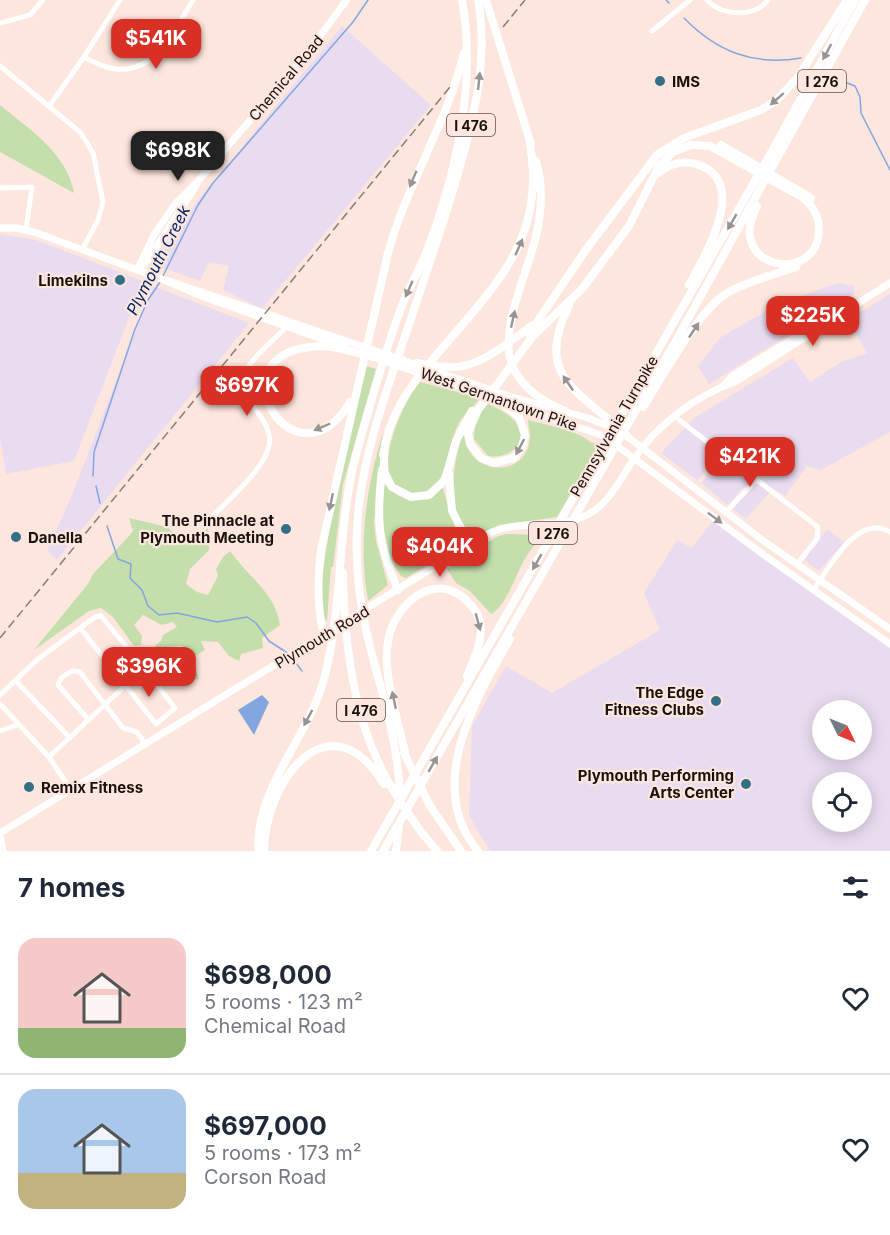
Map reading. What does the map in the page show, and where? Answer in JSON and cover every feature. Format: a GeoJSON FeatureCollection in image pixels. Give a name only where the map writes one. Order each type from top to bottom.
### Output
{"type":"FeatureCollection","features":[{"type":"Feature","properties":{"kind":"highway","name":"I 476"},"geometry":{"type":"LineString","coordinates":[[378,769],[361,713],[339,601],[342,539],[352,473],[391,336],[442,217],[461,120],[467,37],[462,0]]}},
{"type":"Feature","properties":{"kind":"highway","name":"I 476"},"geometry":{"type":"LineString","coordinates":[[461,851],[430,806],[387,713],[366,631],[359,590],[357,533],[362,482],[377,422],[477,103],[483,29],[478,0]]}},
{"type":"Feature","properties":{"kind":"highway"},"geometry":{"type":"LineString","coordinates":[[486,0],[540,175],[539,222],[513,318],[508,347],[512,366],[530,391],[567,412]]}},
{"type":"Feature","properties":{"kind":"highway"},"geometry":{"type":"LineString","coordinates":[[517,354],[612,213],[654,159],[667,147],[688,136],[761,110],[777,100],[798,77],[847,0]]}},
{"type":"Feature","properties":{"kind":"highway","name":"Pennsylvania Turnpike"},"geometry":{"type":"LineString","coordinates":[[369,851],[458,701],[778,141],[855,0]]}},
{"type":"Feature","properties":{"kind":"highway","name":"Pennsylvania Turnpike"},"geometry":{"type":"LineString","coordinates":[[383,851],[777,161],[865,0]]}},
{"type":"Feature","properties":{"kind":"highway"},"geometry":{"type":"LineString","coordinates":[[324,637],[319,616],[320,558],[361,364],[397,222],[452,90],[467,37]]}},
{"type":"Feature","properties":{"kind":"highway"},"geometry":{"type":"LineString","coordinates":[[398,590],[386,561],[378,526],[384,452],[392,421],[414,381],[493,288],[520,246],[530,214],[532,192],[529,139]]}},
{"type":"Feature","properties":{"kind":"highway"},"geometry":{"type":"LineString","coordinates":[[603,466],[714,304],[733,290],[801,264],[816,252],[823,233],[822,214],[812,198],[706,140],[686,141],[667,147]]}},
{"type":"Feature","properties":{"kind":"highway"},"geometry":{"type":"LineString","coordinates":[[384,452],[387,479],[395,489],[406,496],[419,498],[436,491],[445,480],[460,432],[517,354],[573,299],[629,226],[662,162],[684,147],[710,146],[738,158]]}},
{"type":"Feature","properties":{"kind":"highway"},"geometry":{"type":"LineString","coordinates":[[777,161],[752,215],[749,229],[752,243],[758,254],[767,261],[779,265],[794,263],[807,256],[814,247],[819,233],[818,220],[812,207],[789,186]]}},
{"type":"Feature","properties":{"kind":"highway"},"geometry":{"type":"LineString","coordinates":[[649,186],[666,167],[691,163],[711,173],[722,191],[721,217],[676,311],[676,317]]}},
{"type":"Feature","properties":{"kind":"highway"},"geometry":{"type":"LineString","coordinates":[[573,299],[558,336],[559,365],[576,394],[610,424],[628,436]]}},
{"type":"Feature","properties":{"kind":"highway"},"geometry":{"type":"LineString","coordinates":[[417,363],[444,368],[470,366],[515,339],[533,325],[550,303]]}},
{"type":"Feature","properties":{"kind":"highway"},"geometry":{"type":"LineString","coordinates":[[357,383],[350,402],[336,420],[322,429],[307,432],[290,428],[278,420],[269,408],[265,395],[269,372],[280,359],[294,350],[325,347],[373,357]]}},
{"type":"Feature","properties":{"kind":"highway"},"geometry":{"type":"LineString","coordinates":[[476,409],[468,433],[472,448],[487,461],[508,461],[522,447],[524,429],[519,417],[499,401]]}},
{"type":"Feature","properties":{"kind":"highway"},"geometry":{"type":"LineString","coordinates":[[449,468],[452,511],[470,545]]}},
{"type":"Feature","properties":{"kind":"highway"},"geometry":{"type":"LineString","coordinates":[[406,758],[388,676],[388,640],[402,608],[416,595],[427,590],[442,589],[456,593],[470,604],[479,619],[479,645],[458,701]]}},
{"type":"Feature","properties":{"kind":"highway"},"geometry":{"type":"LineString","coordinates":[[478,851],[467,834],[457,807],[454,777],[458,750],[473,712],[519,623],[530,593]]}},
{"type":"Feature","properties":{"kind":"highway"},"geometry":{"type":"LineString","coordinates":[[258,851],[259,827],[268,794],[316,703],[328,663],[339,601]]}},
{"type":"Feature","properties":{"kind":"highway"},"geometry":{"type":"LineString","coordinates":[[387,713],[398,766],[400,818],[396,851]]}},
{"type":"Feature","properties":{"kind":"highway"},"geometry":{"type":"LineString","coordinates":[[264,851],[266,826],[274,799],[289,772],[303,757],[325,747],[340,748],[359,755],[378,769],[400,808],[437,851]]}},
{"type":"Feature","properties":{"kind":"main road","name":"Chemical Road"},"geometry":{"type":"LineString","coordinates":[[137,270],[160,225],[182,196],[198,181],[305,57],[346,1]]}},
{"type":"Feature","properties":{"kind":"main road","name":"Chemical Road"},"geometry":{"type":"LineString","coordinates":[[137,270],[148,260],[164,232],[192,195],[198,181]]}},
{"type":"Feature","properties":{"kind":"main road","name":"West Germantown Pike"},"geometry":{"type":"LineString","coordinates":[[0,228],[26,230],[286,327],[499,401],[570,422],[604,436],[890,644]]}},
{"type":"Feature","properties":{"kind":"main road"},"geometry":{"type":"LineString","coordinates":[[148,260],[161,279]]}},
{"type":"Feature","properties":{"kind":"main road","name":"West Germantown Pike"},"geometry":{"type":"LineString","coordinates":[[161,279],[174,280],[272,317],[610,424]]}},
{"type":"Feature","properties":{"kind":"main road","name":"Plymouth Road"},"geometry":{"type":"LineString","coordinates":[[0,834],[495,531],[584,517],[605,502],[642,448],[655,432],[674,417],[721,387],[732,376],[890,282]]}},
{"type":"Feature","properties":{"kind":"main road"},"geometry":{"type":"LineString","coordinates":[[628,436],[726,512],[890,629]]}},
{"type":"Feature","properties":{"kind":"main road"},"geometry":{"type":"LineString","coordinates":[[0,834],[3,851]]}},
{"type":"Feature","properties":{"kind":"street"},"geometry":{"type":"LineString","coordinates":[[0,23],[30,15],[43,0]]}},
{"type":"Feature","properties":{"kind":"street"},"geometry":{"type":"LineString","coordinates":[[50,105],[120,0]]}},
{"type":"Feature","properties":{"kind":"street"},"geometry":{"type":"LineString","coordinates":[[84,57],[110,68],[131,68],[150,61],[164,47],[193,0]]}},
{"type":"Feature","properties":{"kind":"street"},"geometry":{"type":"LineString","coordinates":[[652,31],[690,0]]}},
{"type":"Feature","properties":{"kind":"street"},"geometry":{"type":"LineString","coordinates":[[707,0],[725,10],[740,14],[765,4],[768,0]]}},
{"type":"Feature","properties":{"kind":"street"},"geometry":{"type":"LineString","coordinates":[[0,66],[50,105],[81,133],[93,153],[103,202],[98,220],[82,250]]}},
{"type":"Feature","properties":{"kind":"street"},"geometry":{"type":"LineString","coordinates":[[0,188],[32,187],[26,230]]}},
{"type":"Feature","properties":{"kind":"street"},"geometry":{"type":"LineString","coordinates":[[208,521],[261,462],[269,449],[271,435],[264,420],[244,393],[242,380],[247,368],[286,327]]}},
{"type":"Feature","properties":{"kind":"street"},"geometry":{"type":"LineString","coordinates":[[674,417],[818,527],[817,539],[797,564]]}},
{"type":"Feature","properties":{"kind":"street"},"geometry":{"type":"LineString","coordinates":[[726,512],[757,479]]}},
{"type":"Feature","properties":{"kind":"street"},"geometry":{"type":"LineString","coordinates":[[813,590],[850,539],[861,531],[875,528],[888,531],[890,522]]}},
{"type":"Feature","properties":{"kind":"street"},"geometry":{"type":"LineString","coordinates":[[0,695],[38,659],[95,617],[101,616],[175,708],[156,724],[81,629]]}},
{"type":"Feature","properties":{"kind":"street"},"geometry":{"type":"LineString","coordinates":[[49,757],[104,703],[144,668]]}},
{"type":"Feature","properties":{"kind":"street"},"geometry":{"type":"LineString","coordinates":[[88,719],[60,689],[61,678],[72,671],[80,672],[123,728],[137,732],[146,745]]}},
{"type":"Feature","properties":{"kind":"street"},"geometry":{"type":"LineString","coordinates":[[16,681],[70,738]]}},
{"type":"Feature","properties":{"kind":"street"},"geometry":{"type":"LineString","coordinates":[[0,704],[49,757],[71,790]]}},
{"type":"Feature","properties":{"kind":"street"},"geometry":{"type":"LineString","coordinates":[[0,732],[17,725]]}},
{"type":"Feature","properties":{"kind":"shaded area"},"geometry":{"type":"Polygon","coordinates":[[[342,26],[431,105],[262,309],[223,290],[229,266],[209,262],[200,281],[157,266],[172,238],[200,198],[342,26]]]}},
{"type":"Feature","properties":{"kind":"shaded area"},"geometry":{"type":"Polygon","coordinates":[[[0,234],[36,240],[143,281],[74,461],[6,474],[0,437],[0,234]]]}},
{"type":"Feature","properties":{"kind":"shaded area"},"geometry":{"type":"Polygon","coordinates":[[[837,283],[854,286],[854,294],[709,384],[698,366],[721,337],[775,306],[837,283]]]}},
{"type":"Feature","properties":{"kind":"shaded area"},"geometry":{"type":"Polygon","coordinates":[[[153,286],[249,323],[57,560],[47,551],[72,495],[153,286]]]}},
{"type":"Feature","properties":{"kind":"shaded area"},"geometry":{"type":"Polygon","coordinates":[[[890,294],[890,432],[821,470],[807,466],[785,496],[773,488],[746,519],[732,509],[762,478],[723,447],[698,481],[661,453],[694,418],[793,358],[810,382],[841,362],[867,353],[848,320],[890,294]]]}},
{"type":"Feature","properties":{"kind":"shaded area"},"geometry":{"type":"Polygon","coordinates":[[[719,459],[750,480],[728,505],[701,483],[719,459]]]}},
{"type":"Feature","properties":{"kind":"shaded area"},"geometry":{"type":"Polygon","coordinates":[[[715,518],[890,644],[890,851],[490,851],[469,816],[472,726],[506,666],[552,693],[660,630],[644,593],[677,540],[692,548],[715,518]]]}},
{"type":"Feature","properties":{"kind":"shaded area"},"geometry":{"type":"Polygon","coordinates":[[[827,529],[844,542],[819,571],[804,560],[827,529]]]}},
{"type":"Feature","properties":{"kind":"green space"},"geometry":{"type":"Polygon","coordinates":[[[0,105],[46,143],[64,166],[74,193],[0,152],[0,105]]]}},
{"type":"Feature","properties":{"kind":"green space"},"geometry":{"type":"Polygon","coordinates":[[[367,366],[376,369],[343,484],[333,567],[331,567],[327,621],[322,605],[328,541],[335,499],[367,366]]]}},
{"type":"Feature","properties":{"kind":"green space"},"geometry":{"type":"Polygon","coordinates":[[[420,382],[480,398],[459,423],[440,479],[426,491],[412,493],[398,487],[390,476],[388,460],[391,443],[404,407],[420,382]]]}},
{"type":"Feature","properties":{"kind":"green space"},"geometry":{"type":"Polygon","coordinates":[[[486,403],[511,417],[521,431],[519,444],[509,453],[495,457],[488,456],[474,439],[475,421],[486,403]]]}},
{"type":"Feature","properties":{"kind":"green space"},"geometry":{"type":"Polygon","coordinates":[[[528,420],[572,432],[591,443],[600,444],[557,517],[499,525],[476,536],[471,535],[462,525],[457,512],[453,485],[454,470],[464,431],[467,446],[474,457],[485,465],[508,466],[519,461],[526,452],[530,438],[528,420]]]}},
{"type":"Feature","properties":{"kind":"green space"},"geometry":{"type":"Polygon","coordinates":[[[383,433],[374,522],[376,541],[388,585],[368,601],[364,559],[365,516],[372,474],[383,433]]]}},
{"type":"Feature","properties":{"kind":"green space"},"geometry":{"type":"Polygon","coordinates":[[[384,485],[401,497],[414,500],[426,498],[443,488],[457,534],[458,546],[406,578],[401,576],[394,566],[386,544],[383,509],[384,485]]]}},
{"type":"Feature","properties":{"kind":"green space"},"geometry":{"type":"Polygon","coordinates":[[[129,518],[167,527],[179,538],[198,536],[208,528],[209,550],[190,569],[186,584],[197,592],[208,595],[218,576],[216,569],[223,557],[230,551],[267,594],[277,613],[280,625],[262,638],[263,648],[241,654],[239,661],[229,656],[218,642],[201,641],[205,650],[192,658],[199,679],[183,681],[175,677],[181,665],[182,646],[168,647],[157,655],[155,646],[161,641],[163,635],[177,627],[173,622],[162,625],[143,615],[134,625],[142,636],[141,645],[134,646],[113,617],[101,608],[89,611],[34,650],[88,584],[94,573],[133,531],[129,518]]]}},
{"type":"Feature","properties":{"kind":"green space"},"geometry":{"type":"Polygon","coordinates":[[[506,534],[543,535],[531,549],[502,604],[491,614],[470,591],[456,583],[447,569],[496,537],[506,534]]]}},
{"type":"Feature","properties":{"kind":"water"},"geometry":{"type":"Polygon","coordinates":[[[262,695],[269,702],[254,735],[238,710],[262,695]]]}},
{"type":"Feature","properties":{"kind":"waterway","name":"Plymouth Creek"},"geometry":{"type":"LineString","coordinates":[[162,278],[198,205],[213,183],[353,22],[368,0]]}},
{"type":"Feature","properties":{"kind":"waterway"},"geometry":{"type":"LineString","coordinates":[[666,0],[669,3]]}},
{"type":"Feature","properties":{"kind":"waterway"},"geometry":{"type":"LineString","coordinates":[[684,18],[710,40],[737,54],[768,60],[801,58]]}},
{"type":"Feature","properties":{"kind":"waterway"},"geometry":{"type":"LineString","coordinates":[[834,87],[847,83],[855,86],[860,97],[861,113],[890,170]]}},
{"type":"Feature","properties":{"kind":"waterway","name":"Plymouth Creek"},"geometry":{"type":"LineString","coordinates":[[93,476],[94,452],[135,329],[148,300],[160,282]]}},
{"type":"Feature","properties":{"kind":"waterway","name":"Plymouth Creek"},"geometry":{"type":"LineString","coordinates":[[96,486],[100,503]]}},
{"type":"Feature","properties":{"kind":"waterway","name":"Plymouth Creek"},"geometry":{"type":"LineString","coordinates":[[107,526],[118,559],[131,564],[130,578],[142,590],[148,606],[159,615],[177,613],[217,622],[247,617],[256,623],[269,641],[289,654]]}},
{"type":"Feature","properties":{"kind":"waterway","name":"Plymouth Creek"},"geometry":{"type":"LineString","coordinates":[[292,658],[302,671]]}},
{"type":"Feature","properties":{"kind":"railway"},"geometry":{"type":"LineString","coordinates":[[503,27],[525,0]]}},
{"type":"Feature","properties":{"kind":"railway"},"geometry":{"type":"LineString","coordinates":[[0,638],[450,87]]}},
{"type":"Feature","properties":{"kind":"place","name":"IMS"},"geometry":{"type":"Point","coordinates":[660,81]}},
{"type":"Feature","properties":{"kind":"place","name":"Limekilns"},"geometry":{"type":"Point","coordinates":[120,280]}},
{"type":"Feature","properties":{"kind":"place","name":"The Pinnacle at Plymouth Meeting"},"geometry":{"type":"Point","coordinates":[286,529]}},
{"type":"Feature","properties":{"kind":"place","name":"Danella"},"geometry":{"type":"Point","coordinates":[16,537]}},
{"type":"Feature","properties":{"kind":"place","name":"The Edge Fitness Clubs"},"geometry":{"type":"Point","coordinates":[716,701]}},
{"type":"Feature","properties":{"kind":"place","name":"Plymouth Performing Arts Center"},"geometry":{"type":"Point","coordinates":[746,784]}},
{"type":"Feature","properties":{"kind":"place","name":"Remix Fitness"},"geometry":{"type":"Point","coordinates":[29,787]}}]}
